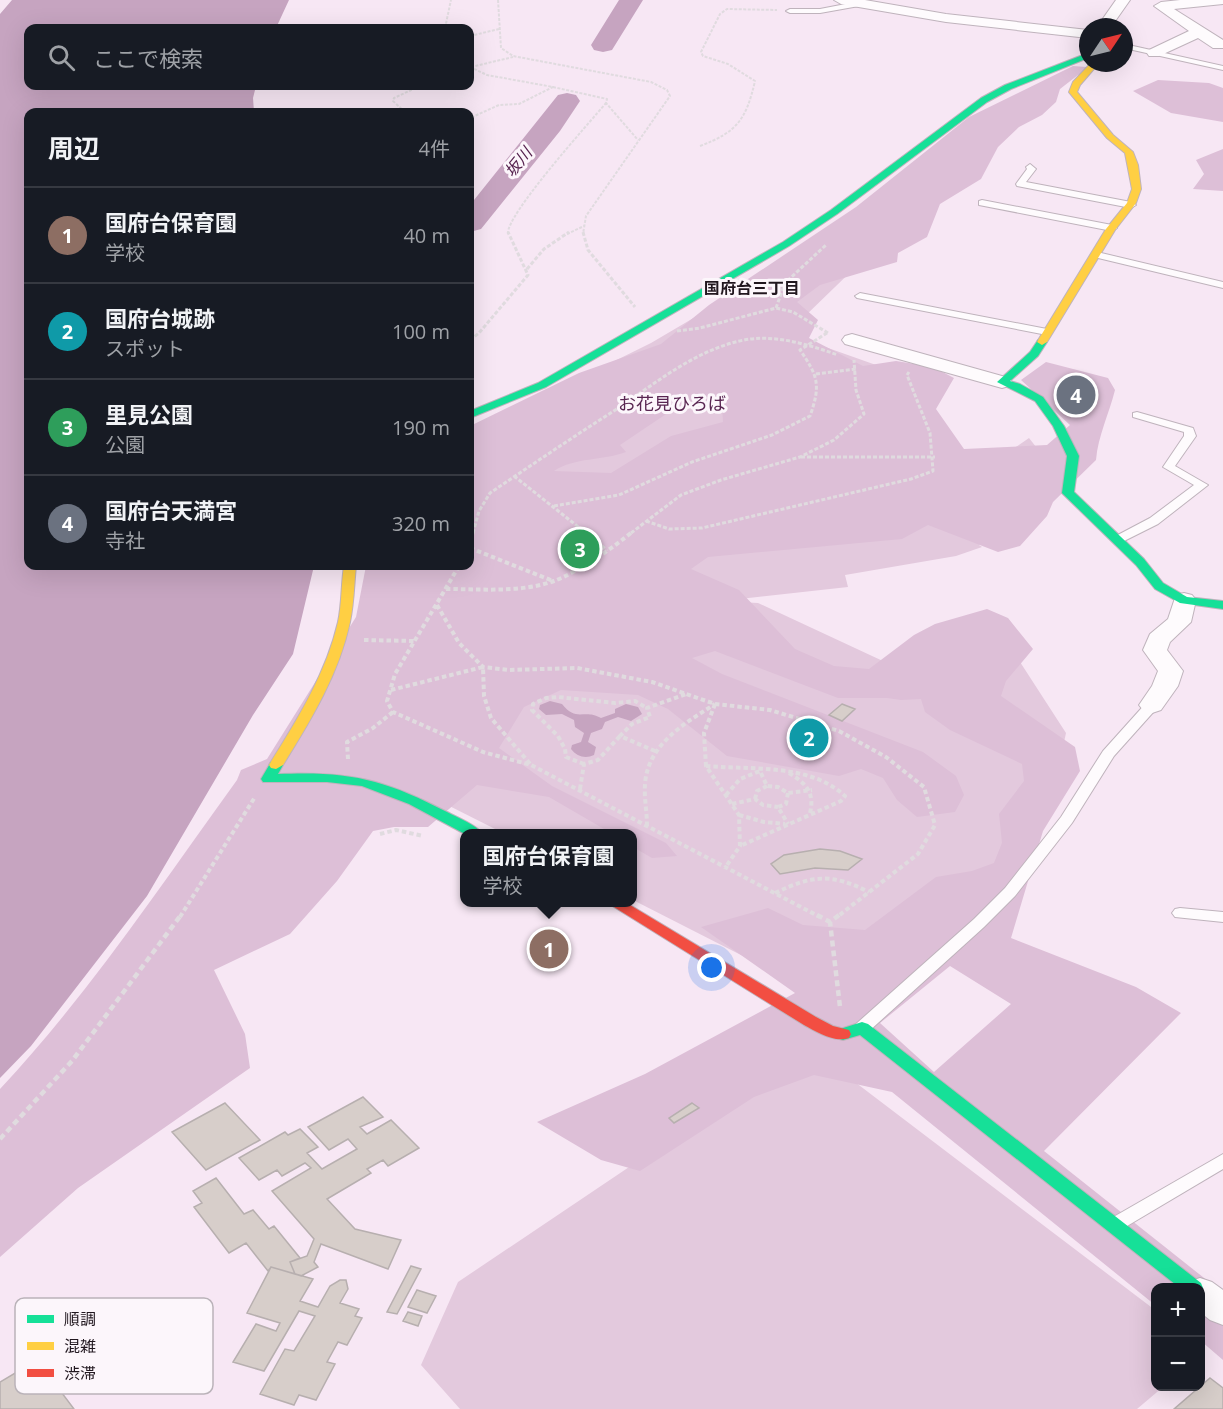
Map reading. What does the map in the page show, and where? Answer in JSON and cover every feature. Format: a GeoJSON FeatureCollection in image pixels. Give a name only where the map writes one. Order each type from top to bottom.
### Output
{"type":"FeatureCollection","features":[{"type":"Feature","properties":{"kind":"street"},"geometry":{"type":"LineString","coordinates":[[841,0],[946,18],[1079,33]]}},
{"type":"Feature","properties":{"kind":"street"},"geometry":{"type":"LineString","coordinates":[[1110,18],[1123,0]]}},
{"type":"Feature","properties":{"kind":"street"},"geometry":{"type":"LineString","coordinates":[[1223,0],[1161,6],[1218,45],[1223,44]]}},
{"type":"Feature","properties":{"kind":"street"},"geometry":{"type":"LineString","coordinates":[[1154,53],[1199,32]]}},
{"type":"Feature","properties":{"kind":"street"},"geometry":{"type":"LineString","coordinates":[[474,408],[517,397],[542,385],[786,243],[834,212],[984,100],[1008,87],[1079,59]]}},
{"type":"Feature","properties":{"kind":"street"},"geometry":{"type":"LineString","coordinates":[[1002,382],[1034,354],[1061,312],[1079,278],[1097,255],[1112,228],[1131,205],[1137,184],[1129,152],[1109,136],[1093,113],[1073,92],[1076,84],[1087,72]]}},
{"type":"Feature","properties":{"kind":"street"},"geometry":{"type":"LineString","coordinates":[[852,340],[1002,382],[1030,393],[1046,407],[1073,456],[1068,494],[1118,540],[1159,586],[1184,600],[1223,605]]}},
{"type":"Feature","properties":{"kind":"street"},"geometry":{"type":"LineString","coordinates":[[268,779],[301,724],[330,668],[348,600],[350,570]]}},
{"type":"Feature","properties":{"kind":"street"},"geometry":{"type":"LineString","coordinates":[[1152,705],[1166,686],[1171,671],[1155,650],[1159,639],[1179,622],[1184,600]]}},
{"type":"Feature","properties":{"kind":"street"},"geometry":{"type":"LineString","coordinates":[[268,779],[345,779],[378,787],[466,829]]}},
{"type":"Feature","properties":{"kind":"street"},"geometry":{"type":"LineString","coordinates":[[620,907],[835,1034],[850,1035],[862,1028],[1189,1283]]}},
{"type":"Feature","properties":{"kind":"street"},"geometry":{"type":"LineString","coordinates":[[1205,1296],[1223,1310]]}},
{"type":"Feature","properties":{"kind":"lane"},"geometry":{"type":"LineString","coordinates":[[790,10],[820,10],[856,4]]}},
{"type":"Feature","properties":{"kind":"lane"},"geometry":{"type":"LineString","coordinates":[[1133,48],[1223,68]]}},
{"type":"Feature","properties":{"kind":"lane"},"geometry":{"type":"LineString","coordinates":[[1030,167],[1032,170],[1020,184],[1131,205]]}},
{"type":"Feature","properties":{"kind":"lane"},"geometry":{"type":"LineString","coordinates":[[982,203],[1112,228]]}},
{"type":"Feature","properties":{"kind":"lane"},"geometry":{"type":"LineString","coordinates":[[1097,255],[1223,285]]}},
{"type":"Feature","properties":{"kind":"lane"},"geometry":{"type":"LineString","coordinates":[[860,296],[1047,332]]}},
{"type":"Feature","properties":{"kind":"lane"},"geometry":{"type":"LineString","coordinates":[[1118,540],[1154,521],[1202,485],[1169,467],[1190,436],[1189,430],[1137,415]]}},
{"type":"Feature","properties":{"kind":"lane"},"geometry":{"type":"LineString","coordinates":[[862,1028],[979,923],[1010,892],[1067,820],[1108,754],[1152,705]]}},
{"type":"Feature","properties":{"kind":"lane"},"geometry":{"type":"LineString","coordinates":[[1180,913],[1223,917]]}},
{"type":"Feature","properties":{"kind":"lane"},"geometry":{"type":"LineString","coordinates":[[1114,1225],[1223,1161]]}},
{"type":"Feature","properties":{"kind":"path"},"geometry":{"type":"LineString","coordinates":[[446,24],[451,0]]}},
{"type":"Feature","properties":{"kind":"path"},"geometry":{"type":"LineString","coordinates":[[498,0],[501,48],[515,57],[660,85],[667,90],[670,96],[585,216],[584,235],[588,250],[636,309]]}},
{"type":"Feature","properties":{"kind":"path"},"geometry":{"type":"LineString","coordinates":[[700,146],[728,135],[741,124],[749,109],[755,81],[728,64],[703,56],[701,51],[720,14],[727,9],[790,10]]}},
{"type":"Feature","properties":{"kind":"path"},"geometry":{"type":"LineString","coordinates":[[474,35],[499,29]]}},
{"type":"Feature","properties":{"kind":"path"},"geometry":{"type":"LineString","coordinates":[[474,66],[515,57]]}},
{"type":"Feature","properties":{"kind":"path"},"geometry":{"type":"LineString","coordinates":[[474,69],[487,75],[607,99],[606,103],[638,140]]}},
{"type":"Feature","properties":{"kind":"path"},"geometry":{"type":"LineString","coordinates":[[474,116],[499,105],[519,104],[553,87]]}},
{"type":"Feature","properties":{"kind":"path"},"geometry":{"type":"LineString","coordinates":[[401,108],[393,101],[394,98],[411,90]]}},
{"type":"Feature","properties":{"kind":"path"},"geometry":{"type":"LineString","coordinates":[[474,337],[525,282],[528,275],[507,231],[508,224],[568,146],[606,103]]}},
{"type":"Feature","properties":{"kind":"path"},"geometry":{"type":"LineString","coordinates":[[527,270],[540,252],[569,231],[585,226]]}},
{"type":"Feature","properties":{"kind":"path"},"geometry":{"type":"LineString","coordinates":[[776,308],[785,284],[794,273]]}},
{"type":"Feature","properties":{"kind":"path"},"geometry":{"type":"LineString","coordinates":[[554,506],[619,495],[692,462],[772,435],[810,416],[820,392],[816,374],[801,350],[825,332],[794,312],[776,308],[680,332]]}},
{"type":"Feature","properties":{"kind":"path"},"geometry":{"type":"LineString","coordinates":[[474,530],[479,511],[489,493],[534,466],[676,369],[713,350],[745,340],[782,340],[808,345]]}},
{"type":"Feature","properties":{"kind":"path"},"geometry":{"type":"LineString","coordinates":[[645,521],[669,530],[702,528],[911,479],[933,471],[935,457],[932,435],[907,375],[919,359]]}},
{"type":"Feature","properties":{"kind":"path"},"geometry":{"type":"LineString","coordinates":[[446,589],[513,588],[554,581],[608,551],[681,495],[721,480],[800,457],[834,440],[864,414],[856,390],[854,360]]}},
{"type":"Feature","properties":{"kind":"path"},"geometry":{"type":"LineString","coordinates":[[816,374],[856,369]]}},
{"type":"Feature","properties":{"kind":"path"},"geometry":{"type":"LineString","coordinates":[[800,457],[935,457]]}},
{"type":"Feature","properties":{"kind":"path"},"geometry":{"type":"LineString","coordinates":[[514,476],[608,551]]}},
{"type":"Feature","properties":{"kind":"path"},"geometry":{"type":"LineString","coordinates":[[474,548],[554,581]]}},
{"type":"Feature","properties":{"kind":"path"},"geometry":{"type":"LineString","coordinates":[[457,570],[395,674],[387,701],[393,712],[483,752],[531,765],[830,922]]}},
{"type":"Feature","properties":{"kind":"path"},"geometry":{"type":"LineString","coordinates":[[437,605],[459,643],[483,667],[484,696],[491,718],[531,765]]}},
{"type":"Feature","properties":{"kind":"path"},"geometry":{"type":"LineString","coordinates":[[339,640],[415,641]]}},
{"type":"Feature","properties":{"kind":"path"},"geometry":{"type":"LineString","coordinates":[[390,690],[483,667],[509,670],[577,668],[652,682],[715,704],[770,710],[839,731],[886,757],[924,787],[935,825],[918,854],[830,922]]}},
{"type":"Feature","properties":{"kind":"path"},"geometry":{"type":"LineString","coordinates":[[647,708],[687,694]]}},
{"type":"Feature","properties":{"kind":"path"},"geometry":{"type":"LineString","coordinates":[[558,697],[615,703],[635,701],[647,708],[650,717],[632,724],[598,760],[584,764],[566,757],[566,749],[550,725],[535,715],[532,710],[533,705],[546,698],[558,697]]}},
{"type":"Feature","properties":{"kind":"path"},"geometry":{"type":"LineString","coordinates":[[647,826],[645,781],[655,751],[679,727],[715,704]]}},
{"type":"Feature","properties":{"kind":"path"},"geometry":{"type":"LineString","coordinates":[[715,704],[704,733],[706,766],[739,815],[740,846]]}},
{"type":"Feature","properties":{"kind":"path"},"geometry":{"type":"LineString","coordinates":[[345,779],[350,768],[347,742],[374,728],[393,712]]}},
{"type":"Feature","properties":{"kind":"path"},"geometry":{"type":"LineString","coordinates":[[620,736],[655,751]]}},
{"type":"Feature","properties":{"kind":"path"},"geometry":{"type":"LineString","coordinates":[[580,789],[584,764]]}},
{"type":"Feature","properties":{"kind":"path"},"geometry":{"type":"LineString","coordinates":[[706,766],[787,772],[825,780],[838,786],[845,796],[841,801],[740,846],[725,868]]}},
{"type":"Feature","properties":{"kind":"path"},"geometry":{"type":"LineString","coordinates":[[760,771],[767,786]]}},
{"type":"Feature","properties":{"kind":"path"},"geometry":{"type":"LineString","coordinates":[[726,795],[741,777],[760,771]]}},
{"type":"Feature","properties":{"kind":"path"},"geometry":{"type":"LineString","coordinates":[[787,772],[812,790],[813,804],[810,814]]}},
{"type":"Feature","properties":{"kind":"path"},"geometry":{"type":"LineString","coordinates":[[0,1139],[72,1061],[192,901],[240,818],[268,779]]}},
{"type":"Feature","properties":{"kind":"path"},"geometry":{"type":"LineString","coordinates":[[755,799],[757,791],[767,786],[778,787],[788,793],[812,790]]}},
{"type":"Feature","properties":{"kind":"path"},"geometry":{"type":"LineString","coordinates":[[755,799],[763,806],[778,807],[786,804],[788,793]]}},
{"type":"Feature","properties":{"kind":"path"},"geometry":{"type":"LineString","coordinates":[[732,804],[755,799]]}},
{"type":"Feature","properties":{"kind":"path"},"geometry":{"type":"LineString","coordinates":[[778,807],[788,824]]}},
{"type":"Feature","properties":{"kind":"path"},"geometry":{"type":"LineString","coordinates":[[739,815],[764,822],[788,824]]}},
{"type":"Feature","properties":{"kind":"path"},"geometry":{"type":"LineString","coordinates":[[774,894],[797,882],[820,876],[850,881],[869,892]]}},
{"type":"Feature","properties":{"kind":"path"},"geometry":{"type":"LineString","coordinates":[[830,922],[841,1014],[862,1028]]}},
{"type":"Feature","properties":{"kind":"green space","name":"お花見ひろば"},"geometry":{"type":"Polygon","coordinates":[[[1073,66],[1079,66],[1079,72],[1088,72],[1078,75],[1060,89],[1056,102],[1042,115],[1019,127],[998,147],[981,179],[940,204],[927,237],[898,253],[897,262],[820,285],[797,302],[818,320],[809,338],[863,366],[896,361],[933,367],[954,378],[936,409],[964,449],[1047,445],[1070,425],[1021,380],[1046,362],[1108,378],[1115,390],[1101,434],[1096,460],[1053,502],[1047,516],[1020,546],[998,552],[928,525],[902,539],[708,557],[691,569],[739,590],[795,649],[834,666],[869,669],[914,635],[935,624],[987,609],[1008,618],[1033,649],[1006,681],[1001,696],[1075,747],[1080,771],[1043,831],[1011,938],[1136,987],[1181,1013],[1044,1151],[1223,1293],[1223,1360],[1205,1344],[1205,1283],[1151,1283],[1151,1302],[892,1092],[814,1075],[754,1097],[640,1171],[601,1160],[537,1122],[645,1074],[795,993],[701,927],[768,908],[803,925],[865,930],[936,877],[972,871],[994,863],[1002,843],[999,814],[1024,781],[1022,764],[950,730],[925,712],[921,699],[838,698],[715,651],[692,658],[722,674],[923,752],[956,776],[964,795],[955,812],[917,817],[897,800],[883,778],[861,769],[839,776],[727,756],[668,709],[638,695],[561,690],[524,707],[499,748],[552,786],[666,843],[677,856],[652,858],[637,849],[637,829],[604,829],[549,797],[477,785],[428,827],[394,827],[373,831],[337,881],[290,934],[214,970],[245,1034],[250,1068],[78,1188],[0,1257],[0,1089],[94,978],[237,780],[241,770],[267,759],[356,617],[365,570],[474,570],[474,424],[579,373],[661,344],[709,305],[856,207],[969,117],[1073,66]],[[681,404],[620,445],[626,452],[571,463],[554,471],[611,473],[671,436],[723,422],[722,406],[681,404]],[[950,966],[880,1023],[934,1072],[1011,1004],[950,966]]]}},
{"type":"Feature","properties":{"kind":"green space"},"geometry":{"type":"Polygon","coordinates":[[[1158,80],[1209,83],[1223,88],[1223,122],[1171,113],[1133,91],[1158,80]]]}},
{"type":"Feature","properties":{"kind":"green space"},"geometry":{"type":"Polygon","coordinates":[[[1223,149],[1223,191],[1193,189],[1204,174],[1196,160],[1223,149]]]}},
{"type":"Feature","properties":{"kind":"green space","name":"お花見ひろば"},"geometry":{"type":"Polygon","coordinates":[[[867,256],[803,318],[797,337],[893,371],[933,462],[984,469],[1029,438],[1044,457],[979,545],[982,547],[956,556],[845,575],[848,587],[722,601],[758,603],[885,662],[1011,648],[1066,733],[1051,802],[1035,826],[850,1006],[739,954],[637,902],[637,829],[495,829],[376,769],[468,570],[474,570],[474,558],[562,387],[651,343],[787,263],[867,256]]]}},
{"type":"Feature","properties":{"kind":"green space"},"geometry":{"type":"Polygon","coordinates":[[[769,1073],[847,1076],[1151,1307],[1151,1391],[1158,1391],[1137,1409],[460,1409],[421,1365],[458,1282],[769,1073]]]}},
{"type":"Feature","properties":{"kind":"shaded area"},"geometry":{"type":"Polygon","coordinates":[[[12,0],[289,0],[278,24],[24,24],[24,90],[255,90],[254,108],[24,108],[24,570],[313,570],[293,654],[253,715],[147,896],[31,1046],[0,1078],[0,14],[12,0]]]}},
{"type":"Feature","properties":{"kind":"shaded area"},"geometry":{"type":"Polygon","coordinates":[[[550,701],[562,704],[572,713],[590,714],[601,718],[615,713],[615,709],[626,704],[638,707],[642,714],[631,721],[618,717],[605,722],[602,729],[591,733],[588,742],[596,747],[594,755],[585,757],[576,754],[571,749],[572,745],[581,742],[584,733],[575,727],[574,720],[562,714],[546,715],[539,709],[540,705],[550,701]]]}},
{"type":"Feature","properties":{"kind":"building"},"geometry":{"type":"Polygon","coordinates":[[[842,704],[855,709],[842,721],[829,715],[842,704]]]}},
{"type":"Feature","properties":{"kind":"building"},"geometry":{"type":"Polygon","coordinates":[[[820,849],[840,851],[862,859],[848,870],[815,868],[780,874],[771,864],[784,855],[820,849]]]}},
{"type":"Feature","properties":{"kind":"building"},"geometry":{"type":"Polygon","coordinates":[[[363,1097],[383,1117],[360,1127],[367,1134],[391,1120],[419,1148],[388,1166],[383,1160],[367,1169],[371,1173],[327,1199],[355,1229],[401,1240],[388,1269],[321,1244],[314,1262],[318,1267],[301,1276],[295,1274],[290,1262],[307,1256],[314,1239],[272,1191],[311,1168],[305,1163],[282,1176],[277,1170],[259,1180],[239,1158],[285,1132],[288,1135],[300,1129],[318,1147],[307,1153],[322,1169],[357,1149],[348,1139],[329,1150],[308,1127],[363,1097]]]}},
{"type":"Feature","properties":{"kind":"building"},"geometry":{"type":"Polygon","coordinates":[[[225,1103],[260,1140],[206,1170],[172,1132],[225,1103]]]}},
{"type":"Feature","properties":{"kind":"building"},"geometry":{"type":"Polygon","coordinates":[[[692,1103],[699,1108],[674,1123],[669,1118],[692,1103]]]}},
{"type":"Feature","properties":{"kind":"building"},"geometry":{"type":"Polygon","coordinates":[[[216,1178],[244,1214],[253,1210],[269,1229],[274,1226],[300,1258],[290,1262],[295,1274],[271,1267],[268,1271],[246,1243],[229,1253],[194,1207],[202,1203],[193,1191],[216,1178]]]}},
{"type":"Feature","properties":{"kind":"building"},"geometry":{"type":"Polygon","coordinates":[[[411,1266],[421,1269],[397,1314],[387,1312],[411,1266]]]}},
{"type":"Feature","properties":{"kind":"building"},"geometry":{"type":"Polygon","coordinates":[[[271,1267],[313,1279],[300,1301],[318,1307],[330,1286],[340,1280],[346,1280],[348,1289],[340,1303],[359,1309],[355,1316],[362,1318],[347,1345],[338,1342],[327,1362],[335,1364],[316,1400],[299,1395],[294,1405],[260,1394],[285,1349],[294,1351],[315,1316],[299,1311],[264,1371],[233,1362],[256,1324],[276,1331],[280,1323],[247,1313],[271,1267]]]}},
{"type":"Feature","properties":{"kind":"building"},"geometry":{"type":"Polygon","coordinates":[[[417,1290],[436,1296],[427,1313],[408,1307],[417,1290]]]}},
{"type":"Feature","properties":{"kind":"building"},"geometry":{"type":"Polygon","coordinates":[[[408,1312],[422,1316],[418,1326],[403,1321],[408,1312]]]}},
{"type":"Feature","properties":{"kind":"building"},"geometry":{"type":"Polygon","coordinates":[[[15,1373],[15,1394],[63,1394],[74,1409],[0,1409],[0,1382],[15,1373]]]}},
{"type":"Feature","properties":{"kind":"building"},"geometry":{"type":"Polygon","coordinates":[[[1210,1378],[1223,1388],[1223,1409],[1174,1409],[1195,1391],[1205,1391],[1205,1382],[1210,1378]]]}},
{"type":"Feature","properties":{"kind":"waterway","name":"坂川"},"geometry":{"type":"LineString","coordinates":[[603,45],[631,0]]}},
{"type":"Feature","properties":{"kind":"waterway","name":"坂川"},"geometry":{"type":"LineString","coordinates":[[474,218],[567,101]]}},
{"type":"Feature","properties":{"kind":"traffic: fast"},"geometry":{"type":"LineString","coordinates":[[474,413],[542,385],[786,244],[834,212],[984,100],[1008,87],[1079,59]]}},
{"type":"Feature","properties":{"kind":"traffic: fast"},"geometry":{"type":"LineString","coordinates":[[1042,342],[1034,354],[1002,382],[1016,386],[1039,399],[1058,426],[1073,456],[1068,493],[1140,562],[1159,586],[1184,600],[1223,605]]}},
{"type":"Feature","properties":{"kind":"traffic: fast"},"geometry":{"type":"LineString","coordinates":[[276,765],[268,779],[327,778],[364,782],[414,801],[467,829]]}},
{"type":"Feature","properties":{"kind":"traffic: fast"},"geometry":{"type":"LineString","coordinates":[[843,1034],[862,1028],[1188,1283]]}},
{"type":"Feature","properties":{"kind":"traffic: slow"},"geometry":{"type":"LineString","coordinates":[[1042,342],[1111,229],[1132,203],[1136,192],[1135,172],[1129,152],[1110,136],[1073,92],[1076,84],[1087,72]]}},
{"type":"Feature","properties":{"kind":"traffic: slow"},"geometry":{"type":"LineString","coordinates":[[276,765],[324,681],[338,645],[345,619],[350,570]]}},
{"type":"Feature","properties":{"kind":"traffic: jam"},"geometry":{"type":"LineString","coordinates":[[621,907],[810,1021],[829,1031],[843,1034]]}},
{"type":"Feature","properties":{"kind":"place","name":"国府台天満宮"},"geometry":{"type":"Point","coordinates":[1076,395]}},
{"type":"Feature","properties":{"kind":"place","name":"里見公園"},"geometry":{"type":"Point","coordinates":[580,549]}},
{"type":"Feature","properties":{"kind":"place","name":"国府台城跡"},"geometry":{"type":"Point","coordinates":[809,738]}},
{"type":"Feature","properties":{"kind":"place","name":"国府台保育園"},"geometry":{"type":"Point","coordinates":[549,949]}},
{"type":"Feature","properties":{"kind":"district","name":"国府台三丁目"},"geometry":{"type":"Point","coordinates":[752,288]}}]}
